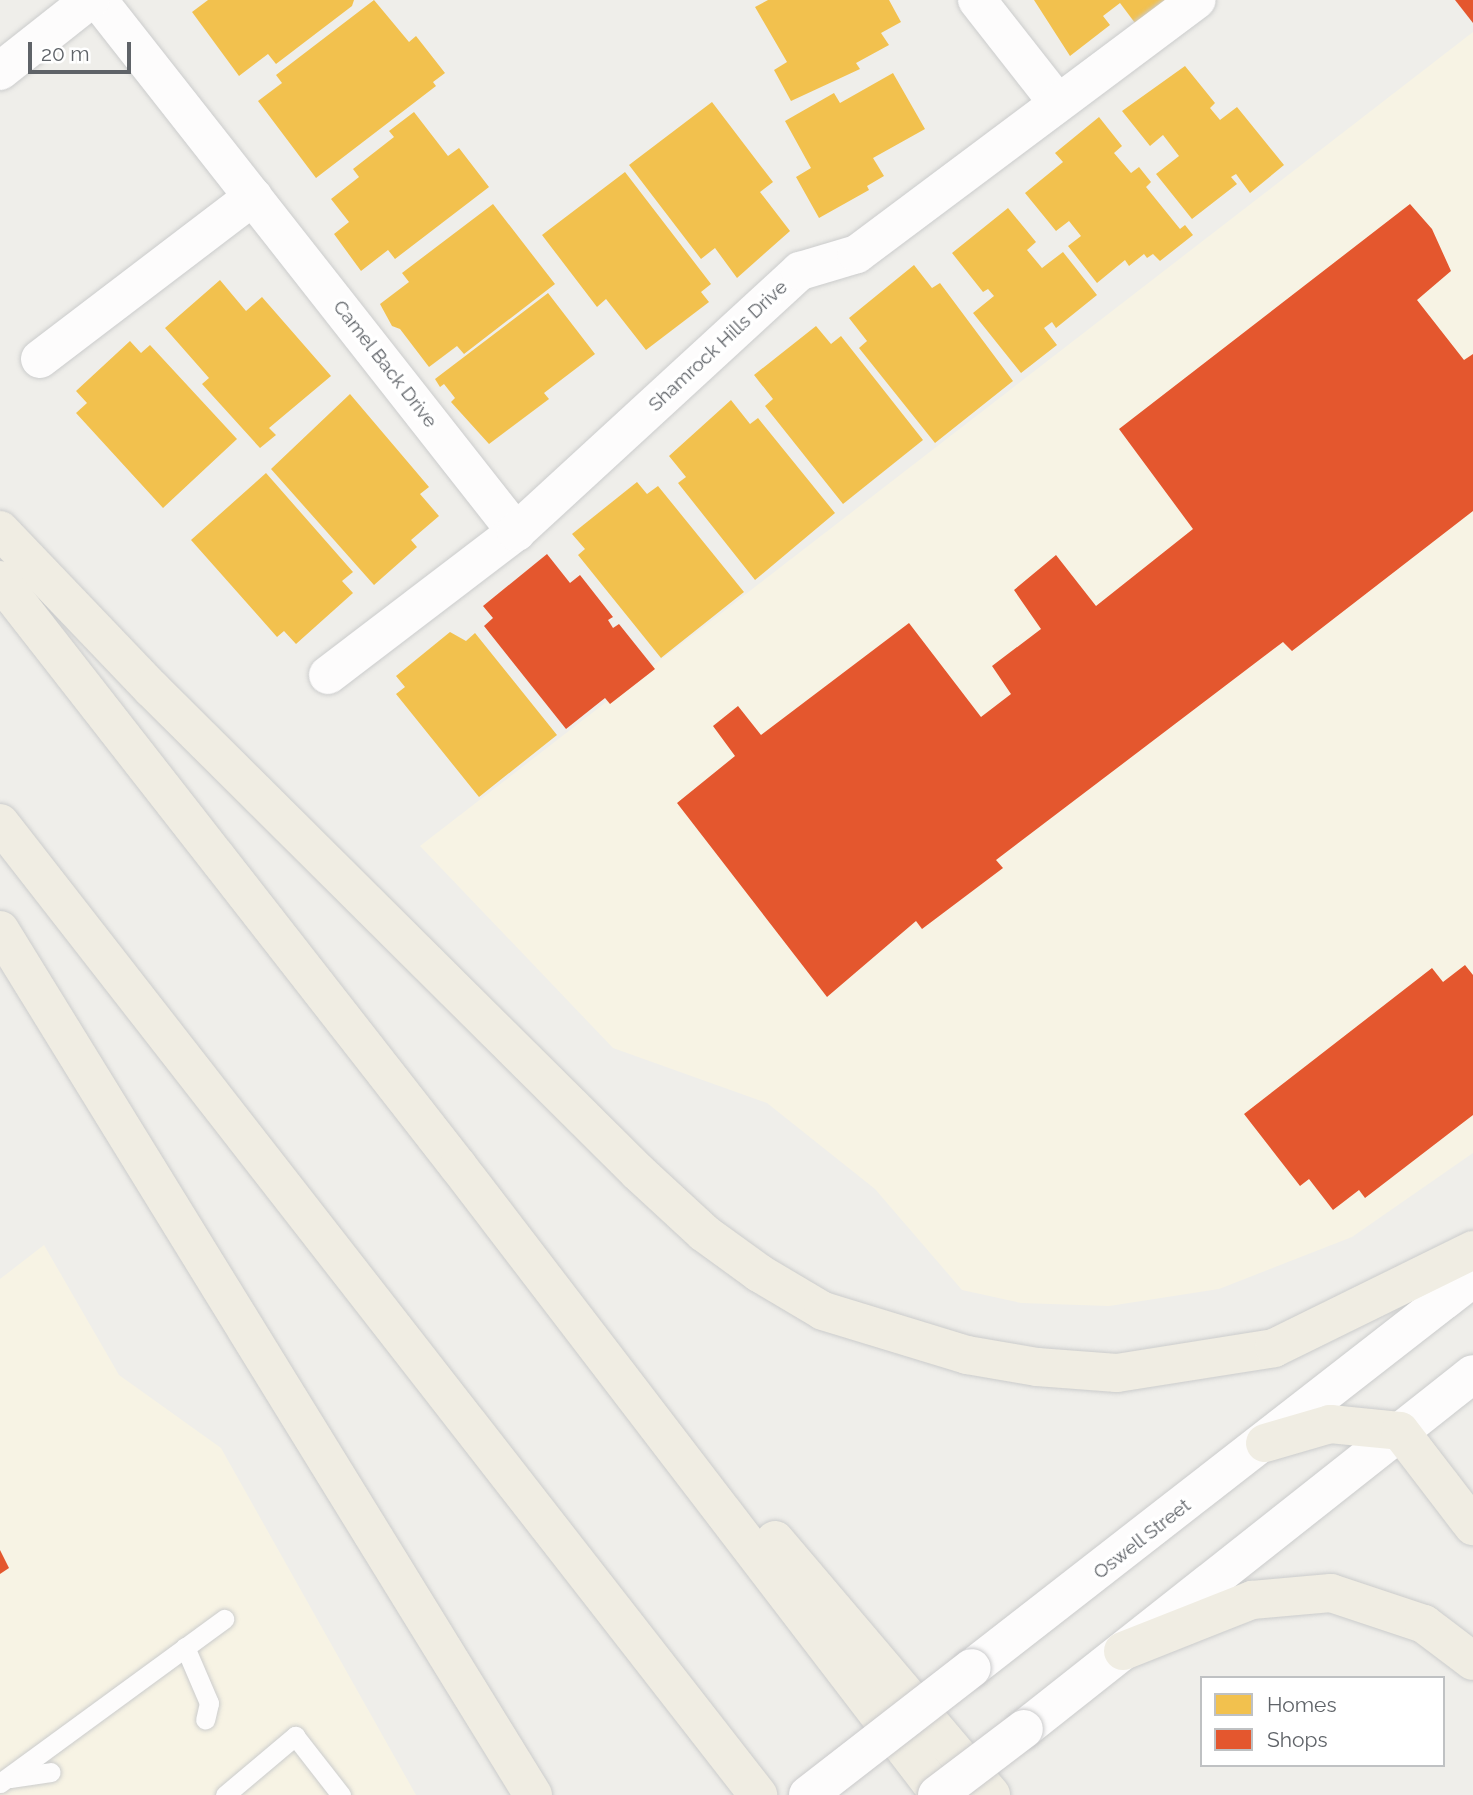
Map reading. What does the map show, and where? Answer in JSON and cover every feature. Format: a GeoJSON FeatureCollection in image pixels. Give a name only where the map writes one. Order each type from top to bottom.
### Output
{"type":"FeatureCollection","features":[{"type":"Feature","properties":{"kind":"highway"},"geometry":{"type":"LineString","coordinates":[[0,530],[151,688],[638,1172],[704,1233],[759,1273],[823,1311],[967,1355],[1037,1367],[1117,1373],[1274,1348],[1473,1250]]}},
{"type":"Feature","properties":{"kind":"highway"},"geometry":{"type":"LineString","coordinates":[[0,580],[458,1166],[938,1795]]}},
{"type":"Feature","properties":{"kind":"highway"},"geometry":{"type":"LineString","coordinates":[[0,823],[758,1795]]}},
{"type":"Feature","properties":{"kind":"highway"},"geometry":{"type":"LineString","coordinates":[[0,930],[533,1795]]}},
{"type":"Feature","properties":{"kind":"highway"},"geometry":{"type":"LineString","coordinates":[[458,1166],[991,1795]]}},
{"type":"Feature","properties":{"kind":"highway"},"geometry":{"type":"LineString","coordinates":[[1265,1443],[1330,1424],[1400,1431],[1473,1526]]}},
{"type":"Feature","properties":{"kind":"highway"},"geometry":{"type":"LineString","coordinates":[[1123,1651],[1252,1600],[1331,1593],[1424,1624],[1473,1661]]}},
{"type":"Feature","properties":{"kind":"street"},"geometry":{"type":"LineString","coordinates":[[0,71],[90,0]]}},
{"type":"Feature","properties":{"kind":"street","name":"Camel Back Drive"},"geometry":{"type":"LineString","coordinates":[[98,0],[516,532]]}},
{"type":"Feature","properties":{"kind":"street"},"geometry":{"type":"LineString","coordinates":[[976,0],[1057,103]]}},
{"type":"Feature","properties":{"kind":"street","name":"Shamrock Hills Drive"},"geometry":{"type":"LineString","coordinates":[[328,675],[516,532],[800,271],[857,254],[1197,0]]}},
{"type":"Feature","properties":{"kind":"street"},"geometry":{"type":"LineString","coordinates":[[40,359],[253,197]]}},
{"type":"Feature","properties":{"kind":"street","name":"Oswell Street"},"geometry":{"type":"LineString","coordinates":[[807,1795],[1265,1443],[1473,1278]]}},
{"type":"Feature","properties":{"kind":"street"},"geometry":{"type":"LineString","coordinates":[[938,1795],[1024,1730],[1473,1374]]}},
{"type":"Feature","properties":{"kind":"lane"},"geometry":{"type":"LineString","coordinates":[[3,1781],[224,1619]]}},
{"type":"Feature","properties":{"kind":"lane"},"geometry":{"type":"LineString","coordinates":[[186,1647],[209,1703],[205,1720]]}},
{"type":"Feature","properties":{"kind":"lane"},"geometry":{"type":"LineString","coordinates":[[225,1795],[295,1736],[341,1795]]}},
{"type":"Feature","properties":{"kind":"lane"},"geometry":{"type":"LineString","coordinates":[[3,1781],[51,1772]]}},
{"type":"Feature","properties":{"kind":"shaded area"},"geometry":{"type":"Polygon","coordinates":[[[1473,32],[1473,1153],[1352,1237],[1219,1289],[1109,1306],[1021,1303],[962,1290],[875,1189],[767,1103],[613,1048],[420,846],[1473,32]]]}},
{"type":"Feature","properties":{"kind":"shaded area"},"geometry":{"type":"Polygon","coordinates":[[[44,1245],[119,1375],[221,1448],[416,1795],[0,1795],[0,1279],[44,1245]]]}},
{"type":"Feature","properties":{"kind":"building: Homes"},"geometry":{"type":"Polygon","coordinates":[[[208,0],[354,0],[352,6],[276,64],[268,54],[239,76],[192,12],[208,0]]]}},
{"type":"Feature","properties":{"kind":"building: Homes"},"geometry":{"type":"Polygon","coordinates":[[[374,0],[409,42],[416,36],[445,73],[433,82],[436,86],[316,178],[258,101],[282,83],[276,75],[374,0]]]}},
{"type":"Feature","properties":{"kind":"building: Homes"},"geometry":{"type":"Polygon","coordinates":[[[768,0],[889,0],[901,22],[881,33],[889,45],[856,63],[860,69],[791,101],[774,70],[787,62],[755,7],[768,0]]]}},
{"type":"Feature","properties":{"kind":"building: Homes"},"geometry":{"type":"Polygon","coordinates":[[[1034,0],[1174,0],[1138,27],[1120,3],[1103,16],[1110,25],[1070,56],[1034,0]]]}},
{"type":"Feature","properties":{"kind":"building: Homes"},"geometry":{"type":"Polygon","coordinates":[[[1185,66],[1215,103],[1210,108],[1220,120],[1237,107],[1284,165],[1250,193],[1236,174],[1231,177],[1237,184],[1192,219],[1156,174],[1179,156],[1163,135],[1150,146],[1122,111],[1185,66]]]}},
{"type":"Feature","properties":{"kind":"building: Homes"},"geometry":{"type":"Polygon","coordinates":[[[893,73],[925,129],[873,158],[884,176],[867,186],[869,190],[819,218],[796,177],[811,168],[785,121],[834,93],[840,103],[893,73]]]}},
{"type":"Feature","properties":{"kind":"building: Homes"},"geometry":{"type":"Polygon","coordinates":[[[712,102],[773,182],[760,192],[790,231],[737,278],[715,248],[701,259],[629,165],[712,102]]]}},
{"type":"Feature","properties":{"kind":"building: Homes"},"geometry":{"type":"Polygon","coordinates":[[[414,112],[448,156],[459,148],[489,187],[395,259],[388,250],[361,271],[334,234],[349,222],[331,199],[359,177],[353,169],[394,137],[389,131],[414,112]]]}},
{"type":"Feature","properties":{"kind":"building: Homes"},"geometry":{"type":"Polygon","coordinates":[[[1099,117],[1122,146],[1114,153],[1131,173],[1139,167],[1151,182],[1146,187],[1180,229],[1185,225],[1193,235],[1160,261],[1153,254],[1147,258],[1144,254],[1129,266],[1125,260],[1097,283],[1068,246],[1081,236],[1069,221],[1056,231],[1025,193],[1063,162],[1055,153],[1099,117]]]}},
{"type":"Feature","properties":{"kind":"building: Homes"},"geometry":{"type":"Polygon","coordinates":[[[625,172],[711,284],[701,292],[709,302],[646,350],[606,299],[597,307],[542,235],[625,172]]]}},
{"type":"Feature","properties":{"kind":"building: Homes"},"geometry":{"type":"Polygon","coordinates":[[[493,204],[555,284],[464,354],[457,346],[429,367],[400,329],[392,326],[380,304],[409,282],[402,273],[493,204]]]}},
{"type":"Feature","properties":{"kind":"building: Homes"},"geometry":{"type":"Polygon","coordinates":[[[1008,208],[1036,242],[1027,250],[1042,268],[1063,252],[1097,295],[1056,328],[1052,322],[1044,328],[1057,345],[1021,373],[973,313],[994,296],[988,289],[983,292],[952,253],[1008,208]]]}},
{"type":"Feature","properties":{"kind":"building: Homes"},"geometry":{"type":"Polygon","coordinates":[[[914,265],[932,288],[940,283],[1013,381],[935,443],[859,348],[867,341],[849,318],[914,265]]]}},
{"type":"Feature","properties":{"kind":"building: Homes"},"geometry":{"type":"Polygon","coordinates":[[[220,280],[246,311],[262,297],[331,376],[269,428],[276,435],[260,448],[202,384],[209,378],[165,328],[220,280]]]}},
{"type":"Feature","properties":{"kind":"building: Homes"},"geometry":{"type":"Polygon","coordinates":[[[548,293],[595,354],[544,393],[549,399],[489,444],[451,402],[455,398],[444,384],[440,387],[435,379],[548,293]]]}},
{"type":"Feature","properties":{"kind":"building: Homes"},"geometry":{"type":"Polygon","coordinates":[[[816,326],[831,344],[841,336],[923,440],[843,504],[765,406],[773,399],[754,375],[816,326]]]}},
{"type":"Feature","properties":{"kind":"building: Homes"},"geometry":{"type":"Polygon","coordinates":[[[130,341],[141,353],[150,345],[237,439],[163,508],[76,413],[87,403],[76,391],[130,341]]]}},
{"type":"Feature","properties":{"kind":"building: Homes"},"geometry":{"type":"Polygon","coordinates":[[[350,394],[429,487],[420,494],[439,516],[411,540],[417,547],[374,585],[271,469],[350,394]]]}},
{"type":"Feature","properties":{"kind":"building: Homes"},"geometry":{"type":"Polygon","coordinates":[[[731,400],[750,424],[758,418],[835,513],[755,580],[678,483],[686,477],[669,456],[731,400]]]}},
{"type":"Feature","properties":{"kind":"building: Homes"},"geometry":{"type":"Polygon","coordinates":[[[266,473],[353,572],[342,581],[353,593],[296,644],[284,631],[277,637],[191,540],[266,473]]]}},
{"type":"Feature","properties":{"kind":"building: Homes"},"geometry":{"type":"Polygon","coordinates":[[[637,482],[647,494],[658,486],[744,592],[661,658],[578,555],[585,549],[572,534],[637,482]]]}},
{"type":"Feature","properties":{"kind":"building: Homes"},"geometry":{"type":"Polygon","coordinates":[[[450,632],[466,641],[475,633],[557,735],[479,797],[396,694],[405,687],[396,676],[450,632]]]}},
{"type":"Feature","properties":{"kind":"building: Shops"},"geometry":{"type":"Polygon","coordinates":[[[1455,0],[1473,0],[1473,23],[1455,0]]]}},
{"type":"Feature","properties":{"kind":"building: Shops"},"geometry":{"type":"Polygon","coordinates":[[[1410,204],[1432,229],[1451,271],[1417,300],[1464,360],[1473,354],[1473,511],[1292,651],[1283,642],[996,860],[1003,868],[922,929],[916,921],[827,997],[677,803],[735,756],[713,726],[738,706],[761,735],[909,623],[981,717],[1011,694],[992,666],[1041,629],[1014,590],[1056,555],[1096,606],[1193,529],[1119,429],[1410,204]]]}},
{"type":"Feature","properties":{"kind":"building: Shops"},"geometry":{"type":"Polygon","coordinates":[[[547,554],[570,583],[580,575],[613,617],[608,620],[613,628],[619,624],[655,669],[610,704],[605,698],[566,729],[484,626],[493,618],[483,606],[547,554]]]}},
{"type":"Feature","properties":{"kind":"building: Shops"},"geometry":{"type":"Polygon","coordinates":[[[1465,965],[1473,975],[1473,1115],[1365,1198],[1359,1190],[1333,1210],[1309,1179],[1300,1186],[1244,1114],[1432,968],[1443,982],[1465,965]]]}},
{"type":"Feature","properties":{"kind":"building: Shops"},"geometry":{"type":"Polygon","coordinates":[[[0,1550],[9,1568],[0,1574],[0,1550]]]}}]}
